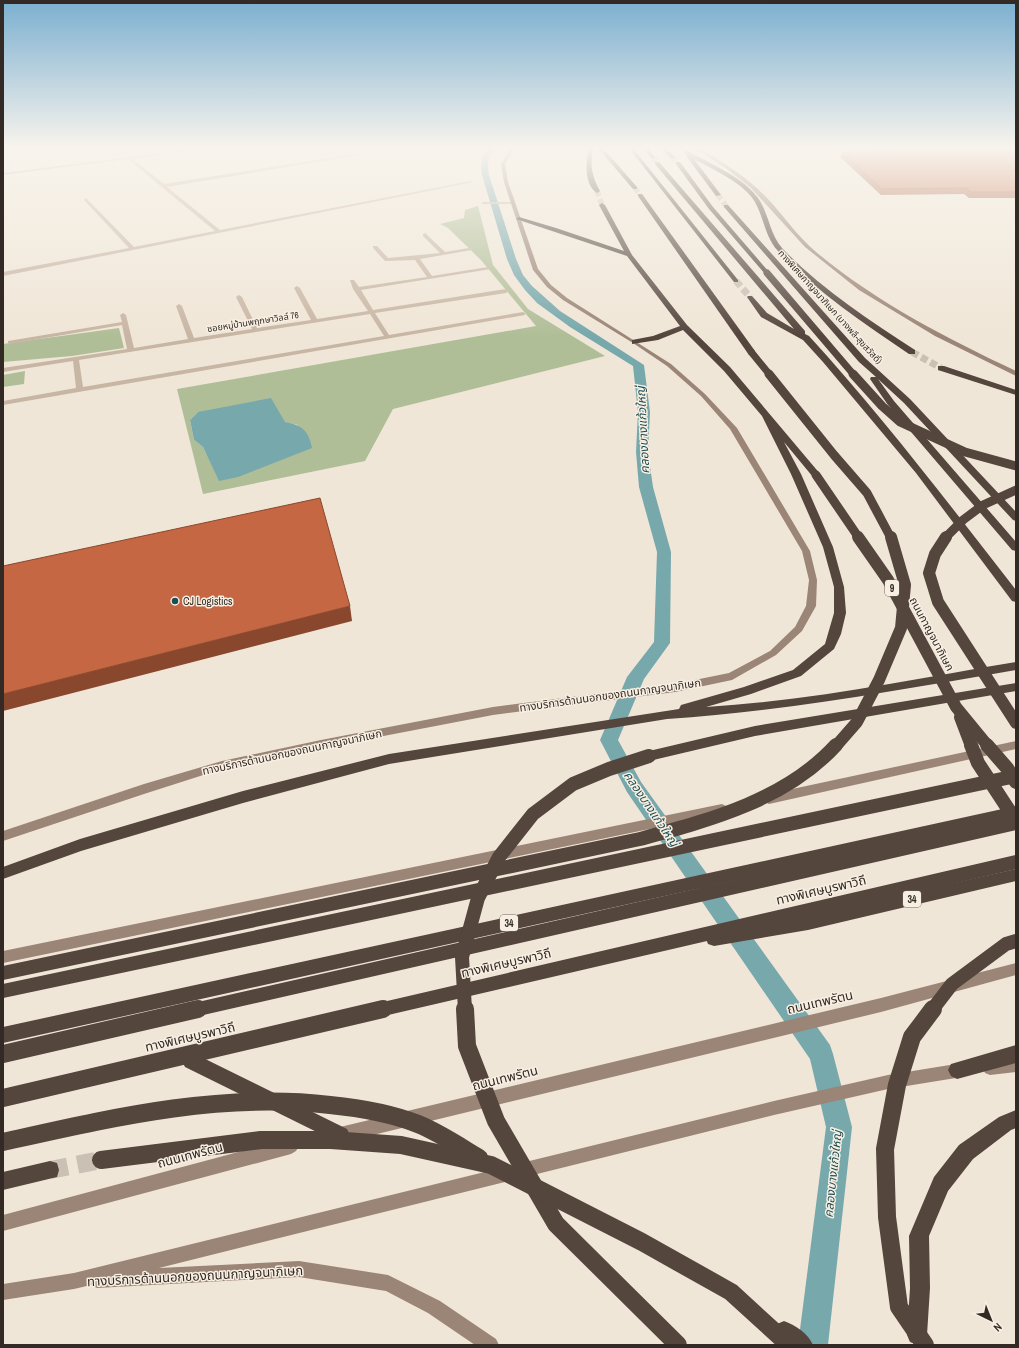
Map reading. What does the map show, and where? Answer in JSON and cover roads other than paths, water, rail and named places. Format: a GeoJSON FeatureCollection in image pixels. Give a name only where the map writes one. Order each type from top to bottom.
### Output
{"type":"FeatureCollection","features":[{"type":"Feature","properties":{"kind":"highway"},"geometry":{"type":"LineString","coordinates":[[605,210],[629,255],[684,327],[728,369],[766,417],[796,474],[828,547],[839,587],[840,613],[835,634],[830,646],[797,673],[667,714]]}},
{"type":"Feature","properties":{"kind":"highway"},"geometry":{"type":"LineString","coordinates":[[3,973],[632,840],[692,825],[741,808],[789,784],[825,757],[857,722],[879,680],[902,628],[905,585],[890,534],[867,494],[752,353],[651,210]]}},
{"type":"Feature","properties":{"kind":"highway"},"geometry":{"type":"LineString","coordinates":[[679,210],[736,281]]}},
{"type":"Feature","properties":{"kind":"highway"},"geometry":{"type":"LineString","coordinates":[[696,210],[826,360],[919,471],[1016,598]]}},
{"type":"Feature","properties":{"kind":"highway"},"geometry":{"type":"LineString","coordinates":[[713,210],[850,372],[882,406],[900,422],[965,452],[1016,466]]}},
{"type":"Feature","properties":{"kind":"highway","name":"ทางพิเศษกาญจนาภิเษก (บางพลี-สุขสวัสดิ์)"},"geometry":{"type":"LineString","coordinates":[[729,210],[862,360],[907,402],[1016,518]]}},
{"type":"Feature","properties":{"kind":"highway"},"geometry":{"type":"LineString","coordinates":[[762,210],[769,226],[770,236],[779,248],[836,299],[884,335],[912,352]]}},
{"type":"Feature","properties":{"kind":"highway"},"geometry":{"type":"LineString","coordinates":[[518,219],[629,255]]}},
{"type":"Feature","properties":{"kind":"highway"},"geometry":{"type":"LineString","coordinates":[[750,298],[764,315],[806,338]]}},
{"type":"Feature","properties":{"kind":"highway"},"geometry":{"type":"LineString","coordinates":[[636,342],[655,338],[684,327]]}},
{"type":"Feature","properties":{"kind":"highway"},"geometry":{"type":"LineString","coordinates":[[862,360],[891,403],[1016,548]]}},
{"type":"Feature","properties":{"kind":"highway"},"geometry":{"type":"LineString","coordinates":[[941,368],[1016,393]]}},
{"type":"Feature","properties":{"kind":"highway","name":"ถนนกาญจนาภิเษก"},"geometry":{"type":"LineString","coordinates":[[766,417],[816,475],[888,580],[956,707],[1007,768],[1016,782]]}},
{"type":"Feature","properties":{"kind":"highway"},"geometry":{"type":"LineString","coordinates":[[1016,490],[984,505],[962,520],[943,540],[935,554],[929,573],[938,602],[1016,723]]}},
{"type":"Feature","properties":{"kind":"highway"},"geometry":{"type":"LineString","coordinates":[[3,873],[80,845],[243,797],[389,759],[667,714],[712,712],[762,707],[1016,666]]}},
{"type":"Feature","properties":{"kind":"highway"},"geometry":{"type":"LineString","coordinates":[[678,1345],[556,1224],[496,1121],[467,1046],[462,958],[478,898],[499,857],[534,814],[573,784],[609,769],[649,756],[755,731],[1016,687]]}},
{"type":"Feature","properties":{"kind":"highway"},"geometry":{"type":"LineString","coordinates":[[956,707],[978,763],[1016,822]]}},
{"type":"Feature","properties":{"kind":"highway"},"geometry":{"type":"LineString","coordinates":[[3,991],[1016,776]]}},
{"type":"Feature","properties":{"kind":"highway","name":"34"},"geometry":{"type":"LineString","coordinates":[[3,1035],[1016,812]]}},
{"type":"Feature","properties":{"kind":"highway","name":"ทางพิเศษบูรพาวิถี"},"geometry":{"type":"LineString","coordinates":[[3,1054],[1016,822]]}},
{"type":"Feature","properties":{"kind":"highway","name":"ทางพิเศษบูรพาวิถี"},"geometry":{"type":"LineString","coordinates":[[3,1098],[1016,862]]}},
{"type":"Feature","properties":{"kind":"highway","name":"34"},"geometry":{"type":"LineString","coordinates":[[3,1105],[722,937],[808,923],[1016,875]]}},
{"type":"Feature","properties":{"kind":"highway"},"geometry":{"type":"LineString","coordinates":[[926,1345],[899,1307],[887,1217],[885,1149],[897,1086],[912,1037],[952,984],[1006,944],[1016,941]]}},
{"type":"Feature","properties":{"kind":"highway"},"geometry":{"type":"LineString","coordinates":[[957,1070],[1016,1054]]}},
{"type":"Feature","properties":{"kind":"highway"},"geometry":{"type":"LineString","coordinates":[[190,1061],[341,1135]]}},
{"type":"Feature","properties":{"kind":"highway"},"geometry":{"type":"LineString","coordinates":[[3,1142],[114,1117],[166,1108],[218,1102],[269,1100],[324,1103],[376,1112],[427,1128],[491,1165],[642,1242],[731,1292],[802,1345]]}},
{"type":"Feature","properties":{"kind":"highway"},"geometry":{"type":"LineString","coordinates":[[916,1345],[920,1288],[919,1236],[942,1184],[966,1152],[1005,1123],[1016,1119]]}},
{"type":"Feature","properties":{"kind":"highway"},"geometry":{"type":"LineString","coordinates":[[101,1160],[261,1140],[331,1140],[401,1145],[491,1165]]}},
{"type":"Feature","properties":{"kind":"highway"},"geometry":{"type":"LineString","coordinates":[[3,1182],[50,1170]]}},
{"type":"Feature","properties":{"kind":"highway"},"geometry":{"type":"LineString","coordinates":[[731,1292],[789,1345]]}},
{"type":"Feature","properties":{"kind":"main road","name":"ทางบริการด้านนอกของถนนกาญจนาภิเษก"},"geometry":{"type":"LineString","coordinates":[[3,836],[144,789],[222,765],[321,744],[493,711],[675,688],[732,676],[773,653],[799,630],[811,606],[813,580],[806,551],[733,428],[703,395],[669,365],[636,342],[565,300],[549,286],[535,269],[515,210]]}},
{"type":"Feature","properties":{"kind":"main road"},"geometry":{"type":"LineString","coordinates":[[774,210],[814,253],[853,282],[916,323],[1016,374]]}},
{"type":"Feature","properties":{"kind":"main road"},"geometry":{"type":"LineString","coordinates":[[3,957],[699,813],[1016,745]]}},
{"type":"Feature","properties":{"kind":"main road","name":"ถนนเทพรัตน"},"geometry":{"type":"LineString","coordinates":[[3,1223],[263,1153],[882,1005],[1016,969]]}},
{"type":"Feature","properties":{"kind":"main road"},"geometry":{"type":"LineString","coordinates":[[3,1292],[74,1281],[774,1108],[888,1082],[957,1070],[1016,1065]]}},
{"type":"Feature","properties":{"kind":"main road","name":"ทางบริการด้านนอกของถนนกาญจนาภิเษก"},"geometry":{"type":"LineString","coordinates":[[74,1281],[299,1269],[388,1282],[434,1307],[490,1345]]}},
{"type":"Feature","properties":{"kind":"street"},"geometry":{"type":"LineString","coordinates":[[96,210],[133,249]]}},
{"type":"Feature","properties":{"kind":"street"},"geometry":{"type":"LineString","coordinates":[[193,210],[220,232]]}},
{"type":"Feature","properties":{"kind":"street"},"geometry":{"type":"LineString","coordinates":[[3,274],[331,210]]}},
{"type":"Feature","properties":{"kind":"street"},"geometry":{"type":"LineString","coordinates":[[425,235],[444,254]]}},
{"type":"Feature","properties":{"kind":"street"},"geometry":{"type":"LineString","coordinates":[[375,247],[387,260],[416,258],[469,250]]}},
{"type":"Feature","properties":{"kind":"street"},"geometry":{"type":"LineString","coordinates":[[416,258],[431,278]]}},
{"type":"Feature","properties":{"kind":"street"},"geometry":{"type":"LineString","coordinates":[[356,289],[488,269]]}},
{"type":"Feature","properties":{"kind":"street"},"geometry":{"type":"LineString","coordinates":[[352,281],[388,338]]}},
{"type":"Feature","properties":{"kind":"street"},"geometry":{"type":"LineString","coordinates":[[297,288],[315,321]]}},
{"type":"Feature","properties":{"kind":"street","name":"ซอยหมู่บ้านพฤกษาวิลล์ 76"},"geometry":{"type":"LineString","coordinates":[[3,370],[506,291]]}},
{"type":"Feature","properties":{"kind":"street"},"geometry":{"type":"LineString","coordinates":[[239,297],[255,330]]}},
{"type":"Feature","properties":{"kind":"street"},"geometry":{"type":"LineString","coordinates":[[179,306],[192,340]]}},
{"type":"Feature","properties":{"kind":"street"},"geometry":{"type":"LineString","coordinates":[[3,403],[522,314]]}},
{"type":"Feature","properties":{"kind":"street"},"geometry":{"type":"LineString","coordinates":[[123,315],[131,350]]}},
{"type":"Feature","properties":{"kind":"street"},"geometry":{"type":"LineString","coordinates":[[10,342],[125,323]]}},
{"type":"Feature","properties":{"kind":"street"},"geometry":{"type":"LineString","coordinates":[[76,358],[80,390]]}},
{"type":"Feature","properties":{"kind":"water"},"geometry":{"type":"Polygon","coordinates":[[[271,398],[285,422],[300,427],[307,433],[312,448],[238,477],[219,481],[203,447],[194,440],[190,420],[198,412],[271,398]]]}},
{"type":"Feature","properties":{"kind":"waterway","name":"คลองบางแก้วใหญ่"},"geometry":{"type":"LineString","coordinates":[[497,210],[506,242],[515,267],[528,288],[556,313],[573,325],[638,365],[644,412],[642,452],[646,487],[664,552],[662,643],[636,677],[609,740],[634,787],[821,1054],[839,1127],[813,1345]]}},
{"type":"Feature","properties":{"kind":"tunnel"},"geometry":{"type":"LineString","coordinates":[[736,281],[750,297]]}},
{"type":"Feature","properties":{"kind":"tunnel"},"geometry":{"type":"LineString","coordinates":[[912,352],[941,368]]}},
{"type":"Feature","properties":{"kind":"tunnel"},"geometry":{"type":"LineString","coordinates":[[50,1170],[101,1160]]}},
{"type":"Feature","properties":{"kind":"place","name":"CJ Logistics"},"geometry":{"type":"Point","coordinates":[175,601]}}]}
